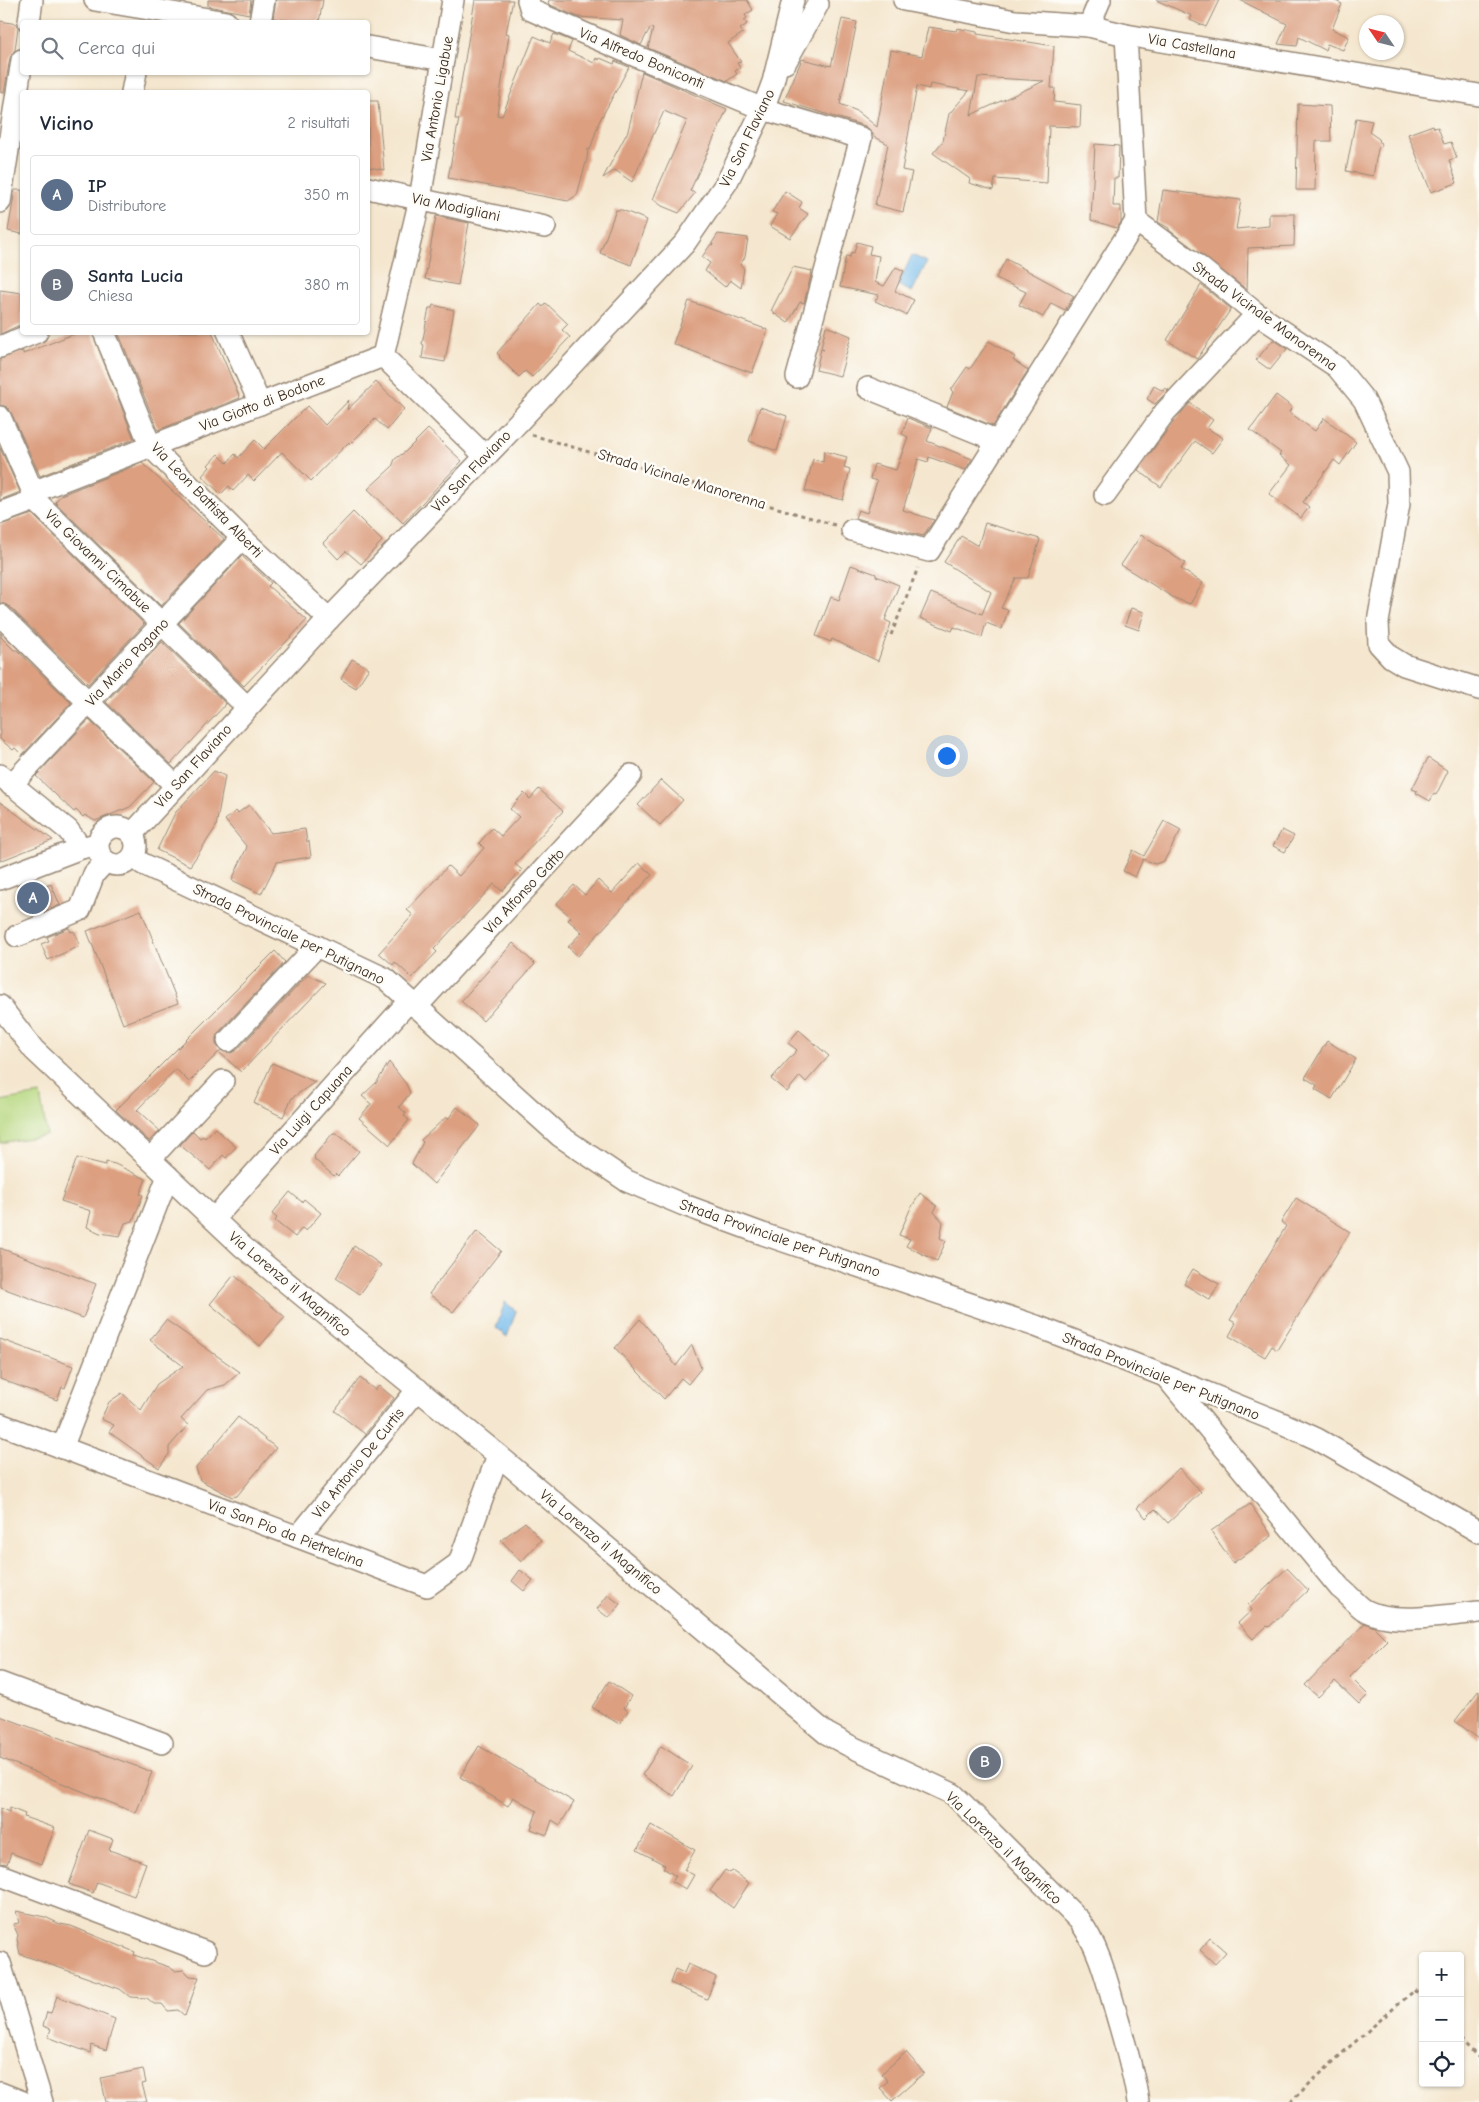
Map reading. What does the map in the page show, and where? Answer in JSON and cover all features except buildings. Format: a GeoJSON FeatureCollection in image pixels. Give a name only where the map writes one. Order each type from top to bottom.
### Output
{"type":"FeatureCollection","features":[{"type":"Feature","properties":{"kind":"street"},"geometry":{"type":"LineString","coordinates":[[28,20],[32,0]]}},
{"type":"Feature","properties":{"kind":"street"},"geometry":{"type":"LineString","coordinates":[[96,0],[148,11],[212,20]]}},
{"type":"Feature","properties":{"kind":"street"},"geometry":{"type":"LineString","coordinates":[[260,20],[264,0]]}},
{"type":"Feature","properties":{"kind":"street","name":"Via Antonio Ligabue"},"geometry":{"type":"LineString","coordinates":[[420,199],[453,0]]}},
{"type":"Feature","properties":{"kind":"street","name":"Via Alfredo Boniconti"},"geometry":{"type":"LineString","coordinates":[[528,0],[531,10],[638,58],[763,109]]}},
{"type":"Feature","properties":{"kind":"street","name":"Via San Flaviano"},"geometry":{"type":"LineString","coordinates":[[132,834],[329,619],[512,429],[685,243],[727,182],[763,109],[773,82],[793,0]]}},
{"type":"Feature","properties":{"kind":"street","name":"Via Castellana"},"geometry":{"type":"LineString","coordinates":[[904,0],[1015,21],[1089,26],[1126,35],[1479,94]]}},
{"type":"Feature","properties":{"kind":"street"},"geometry":{"type":"LineString","coordinates":[[1089,26],[1100,0]]}},
{"type":"Feature","properties":{"kind":"street","name":"Via San Flaviano"},"geometry":{"type":"LineString","coordinates":[[773,82],[816,1]]}},
{"type":"Feature","properties":{"kind":"street"},"geometry":{"type":"LineString","coordinates":[[852,530],[929,550],[1136,221],[1126,35]]}},
{"type":"Feature","properties":{"kind":"street"},"geometry":{"type":"LineString","coordinates":[[370,47],[443,60]]}},
{"type":"Feature","properties":{"kind":"street"},"geometry":{"type":"LineString","coordinates":[[0,202],[18,113],[21,75]]}},
{"type":"Feature","properties":{"kind":"street"},"geometry":{"type":"LineString","coordinates":[[132,90],[135,75]]}},
{"type":"Feature","properties":{"kind":"street"},"geometry":{"type":"LineString","coordinates":[[763,109],[861,138],[797,377]]}},
{"type":"Feature","properties":{"kind":"street","name":"Via Modigliani"},"geometry":{"type":"LineString","coordinates":[[370,188],[545,227]]}},
{"type":"Feature","properties":{"kind":"street"},"geometry":{"type":"LineString","coordinates":[[420,199],[383,356],[486,456]]}},
{"type":"Feature","properties":{"kind":"street","name":"Strada Vicinale Manorenna"},"geometry":{"type":"LineString","coordinates":[[1136,221],[1199,267],[1257,314],[1337,367],[1364,400],[1398,472],[1400,504],[1378,622],[1380,644],[1391,657],[1404,665],[1479,689]]}},
{"type":"Feature","properties":{"kind":"street"},"geometry":{"type":"LineString","coordinates":[[1106,494],[1165,412],[1257,314]]}},
{"type":"Feature","properties":{"kind":"street"},"geometry":{"type":"LineString","coordinates":[[0,347],[30,335]]}},
{"type":"Feature","properties":{"kind":"street","name":"Via Leon Battista Alberti"},"geometry":{"type":"LineString","coordinates":[[105,335],[151,447],[242,538],[329,619]]}},
{"type":"Feature","properties":{"kind":"street"},"geometry":{"type":"LineString","coordinates":[[229,335],[260,404]]}},
{"type":"Feature","properties":{"kind":"street","name":"Via Giotto di Bodone"},"geometry":{"type":"LineString","coordinates":[[0,513],[34,496],[151,447],[383,356]]}},
{"type":"Feature","properties":{"kind":"street"},"geometry":{"type":"LineString","coordinates":[[868,388],[986,436],[995,444]]}},
{"type":"Feature","properties":{"kind":"street","name":"Via Giovanni Cimabue"},"geometry":{"type":"LineString","coordinates":[[0,417],[34,496],[247,707]]}},
{"type":"Feature","properties":{"kind":"street","name":"Via Mario Pagano"},"geometry":{"type":"LineString","coordinates":[[6,780],[89,704],[242,538]]}},
{"type":"Feature","properties":{"kind":"street"},"geometry":{"type":"LineString","coordinates":[[0,615],[89,704],[176,786]]}},
{"type":"Feature","properties":{"kind":"street","name":"Via Alfonso Gatto"},"geometry":{"type":"LineString","coordinates":[[412,1004],[632,775]]}},
{"type":"Feature","properties":{"kind":"street"},"geometry":{"type":"LineString","coordinates":[[6,780],[95,851],[120,864],[132,857],[136,842],[132,834],[123,828],[114,827],[101,835],[95,851],[94,874],[80,910],[17,936]]}},
{"type":"Feature","properties":{"kind":"street"},"geometry":{"type":"LineString","coordinates":[[0,878],[95,851]]}},
{"type":"Feature","properties":{"kind":"street","name":"Strada Provinciale per Putignano"},"geometry":{"type":"LineString","coordinates":[[132,857],[143,864],[386,979],[560,1136],[627,1182],[764,1234],[1036,1326],[1166,1376],[1317,1440],[1479,1532]]}},
{"type":"Feature","properties":{"kind":"street"},"geometry":{"type":"LineString","coordinates":[[228,1041],[317,946]]}},
{"type":"Feature","properties":{"kind":"street","name":"Via Luigi Capuana"},"geometry":{"type":"LineString","coordinates":[[214,1219],[412,1004]]}},
{"type":"Feature","properties":{"kind":"street","name":"Via Lorenzo il Magnifico"},"geometry":{"type":"LineString","coordinates":[[0,1006],[34,1050],[243,1247],[498,1455],[826,1733],[952,1794],[1072,1913],[1091,1936],[1102,1961],[1134,2077],[1138,2102]]}},
{"type":"Feature","properties":{"kind":"street"},"geometry":{"type":"LineString","coordinates":[[150,1159],[222,1081]]}},
{"type":"Feature","properties":{"kind":"street"},"geometry":{"type":"LineString","coordinates":[[62,1448],[168,1176]]}},
{"type":"Feature","properties":{"kind":"street"},"geometry":{"type":"LineString","coordinates":[[1166,1376],[1340,1588],[1364,1609],[1391,1618],[1433,1617],[1479,1612]]}},
{"type":"Feature","properties":{"kind":"street","name":"Via Antonio De Curtis"},"geometry":{"type":"LineString","coordinates":[[298,1537],[418,1389]]}},
{"type":"Feature","properties":{"kind":"street","name":"Via San Pio da Pietrelcina"},"geometry":{"type":"LineString","coordinates":[[0,1424],[427,1586],[459,1563],[498,1455]]}},
{"type":"Feature","properties":{"kind":"street"},"geometry":{"type":"LineString","coordinates":[[0,1683],[162,1743]]}},
{"type":"Feature","properties":{"kind":"street"},"geometry":{"type":"LineString","coordinates":[[0,1875],[205,1952]]}},
{"type":"Feature","properties":{"kind":"street"},"geometry":{"type":"LineString","coordinates":[[0,1963],[42,2102]]}},
{"type":"Feature","properties":{"kind":"street"},"geometry":{"type":"LineString","coordinates":[[0,2093],[23,2102]]}},
{"type":"Feature","properties":{"kind":"path","name":"Strada Vicinale Manorenna"},"geometry":{"type":"LineString","coordinates":[[512,429],[852,530]]}},
{"type":"Feature","properties":{"kind":"path"},"geometry":{"type":"LineString","coordinates":[[891,634],[921,560],[929,550]]}},
{"type":"Feature","properties":{"kind":"path"},"geometry":{"type":"LineString","coordinates":[[1290,2102],[1348,2048],[1415,1990],[1422,1997]]}},
{"type":"Feature","properties":{"kind":"path"},"geometry":{"type":"LineString","coordinates":[[1463,2042],[1479,2058]]}},
{"type":"Feature","properties":{"kind":"green space"},"geometry":{"type":"Polygon","coordinates":[[[40,1094],[47,1135],[0,1143],[0,1101],[40,1094]]]}},
{"type":"Feature","properties":{"kind":"water"},"geometry":{"type":"Polygon","coordinates":[[[912,255],[927,262],[912,292],[898,285],[912,255]]]}},
{"type":"Feature","properties":{"kind":"water"},"geometry":{"type":"Polygon","coordinates":[[[505,1302],[516,1311],[507,1337],[496,1328],[505,1302]]]}},
{"type":"Feature","properties":{"kind":"place","name":"IP"},"geometry":{"type":"Point","coordinates":[33,898]}},
{"type":"Feature","properties":{"kind":"place","name":"Santa Lucia"},"geometry":{"type":"Point","coordinates":[985,1762]}}]}
